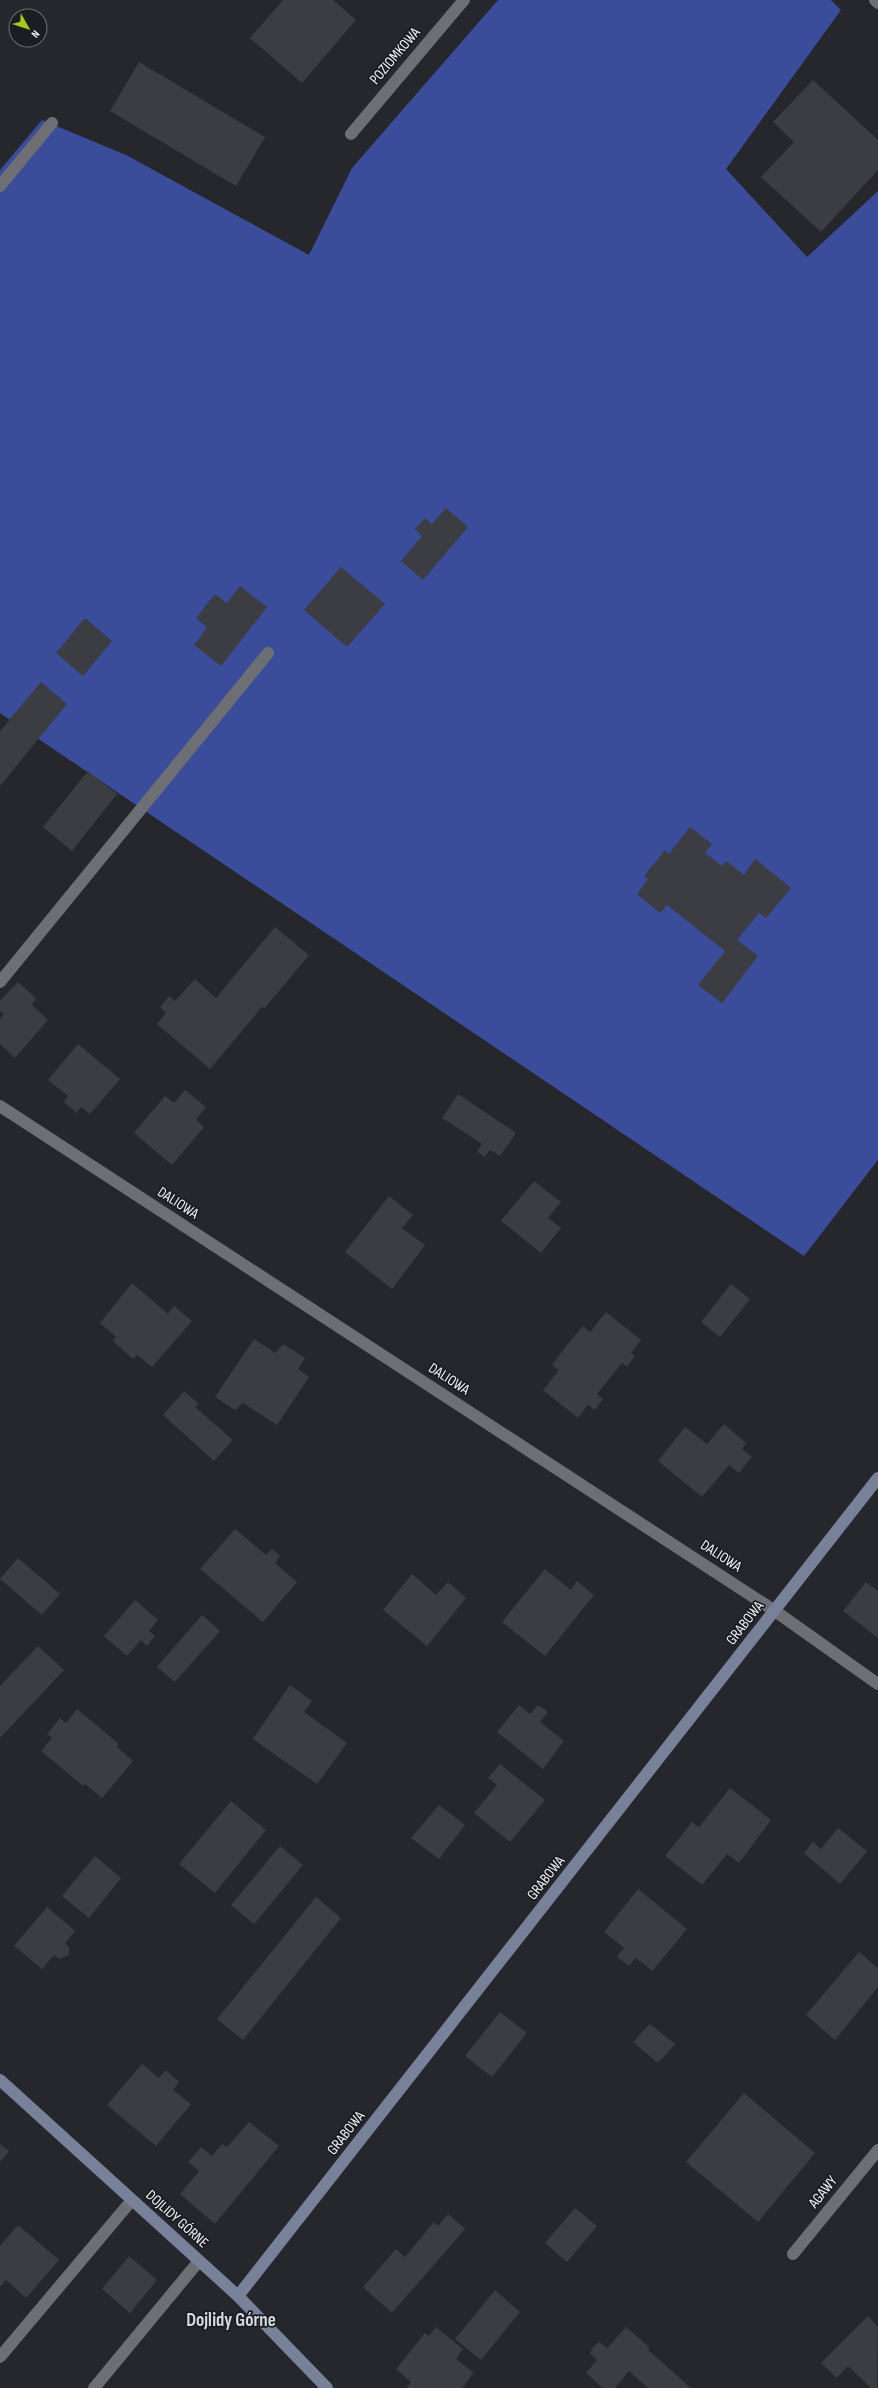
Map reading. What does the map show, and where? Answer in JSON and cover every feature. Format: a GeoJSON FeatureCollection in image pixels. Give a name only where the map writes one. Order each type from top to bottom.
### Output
{"type":"FeatureCollection","features":[{"type":"Feature","properties":{"kind":"street","name":"POZIOMKOWA"},"geometry":{"type":"LineString","coordinates":[[351,134],[464,0]]}},
{"type":"Feature","properties":{"kind":"street"},"geometry":{"type":"LineString","coordinates":[[875,0],[878,3]]}},
{"type":"Feature","properties":{"kind":"street"},"geometry":{"type":"LineString","coordinates":[[0,186],[52,123]]}},
{"type":"Feature","properties":{"kind":"street"},"geometry":{"type":"LineString","coordinates":[[0,982],[268,653]]}},
{"type":"Feature","properties":{"kind":"street","name":"DALIOWA"},"geometry":{"type":"LineString","coordinates":[[0,1106],[775,1611],[878,1684]]}},
{"type":"Feature","properties":{"kind":"street","name":"GRABOWA"},"geometry":{"type":"LineString","coordinates":[[238,2296],[878,1478]]}},
{"type":"Feature","properties":{"kind":"street","name":"DOJLIDY GÓRNE"},"geometry":{"type":"LineString","coordinates":[[0,2080],[238,2296],[327,2388]]}},
{"type":"Feature","properties":{"kind":"street","name":"AGAWY"},"geometry":{"type":"LineString","coordinates":[[794,2254],[878,2150]]}},
{"type":"Feature","properties":{"kind":"street"},"geometry":{"type":"LineString","coordinates":[[0,2357],[132,2200]]}},
{"type":"Feature","properties":{"kind":"street"},"geometry":{"type":"LineString","coordinates":[[94,2388],[199,2261]]}},
{"type":"Feature","properties":{"kind":"shaded area"},"geometry":{"type":"Polygon","coordinates":[[[498,0],[831,0],[841,10],[726,169],[807,257],[878,191],[878,1160],[804,1256],[0,713],[0,170],[42,120],[126,155],[309,255],[352,168],[498,0]]]}},
{"type":"Feature","properties":{"kind":"building"},"geometry":{"type":"Polygon","coordinates":[[[283,0],[333,0],[356,20],[302,83],[250,38],[283,0]]]}},
{"type":"Feature","properties":{"kind":"building"},"geometry":{"type":"Polygon","coordinates":[[[139,62],[265,137],[236,186],[110,111],[139,62]]]}},
{"type":"Feature","properties":{"kind":"building"},"geometry":{"type":"Polygon","coordinates":[[[813,80],[878,140],[878,170],[821,232],[761,177],[794,142],[773,122],[813,80]]]}},
{"type":"Feature","properties":{"kind":"building"},"geometry":{"type":"Polygon","coordinates":[[[446,508],[468,527],[423,580],[401,561],[422,536],[415,529],[425,518],[432,524],[446,508]]]}},
{"type":"Feature","properties":{"kind":"building"},"geometry":{"type":"Polygon","coordinates":[[[341,567],[385,604],[347,647],[304,610],[341,567]]]}},
{"type":"Feature","properties":{"kind":"building"},"geometry":{"type":"Polygon","coordinates":[[[240,586],[267,607],[221,666],[194,645],[207,628],[196,618],[215,594],[227,603],[240,586]]]}},
{"type":"Feature","properties":{"kind":"building"},"geometry":{"type":"Polygon","coordinates":[[[85,618],[112,641],[83,676],[56,653],[85,618]]]}},
{"type":"Feature","properties":{"kind":"building"},"geometry":{"type":"Polygon","coordinates":[[[41,682],[67,704],[0,786],[0,731],[41,682]]]}},
{"type":"Feature","properties":{"kind":"building"},"geometry":{"type":"Polygon","coordinates":[[[88,771],[117,794],[72,851],[43,827],[88,771]]]}},
{"type":"Feature","properties":{"kind":"building"},"geometry":{"type":"Polygon","coordinates":[[[690,827],[712,844],[705,853],[722,866],[726,861],[744,875],[755,859],[791,888],[766,918],[759,913],[737,940],[758,956],[722,1003],[698,985],[725,951],[667,905],[660,913],[637,894],[648,879],[644,876],[665,850],[669,854],[690,827]]]}},
{"type":"Feature","properties":{"kind":"building"},"geometry":{"type":"Polygon","coordinates":[[[275,927],[309,955],[264,1009],[262,1007],[210,1069],[157,1024],[166,1013],[160,1007],[169,996],[175,1001],[195,979],[216,998],[275,927]]]}},
{"type":"Feature","properties":{"kind":"building"},"geometry":{"type":"Polygon","coordinates":[[[18,982],[36,998],[32,1005],[48,1020],[15,1058],[0,1044],[0,1019],[4,1014],[0,1011],[0,1001],[18,982]]]}},
{"type":"Feature","properties":{"kind":"building"},"geometry":{"type":"Polygon","coordinates":[[[78,1044],[120,1079],[90,1114],[81,1107],[76,1113],[64,1102],[68,1096],[48,1080],[78,1044]]]}},
{"type":"Feature","properties":{"kind":"building"},"geometry":{"type":"Polygon","coordinates":[[[185,1090],[206,1107],[196,1120],[204,1127],[172,1165],[134,1133],[165,1096],[174,1103],[185,1090]]]}},
{"type":"Feature","properties":{"kind":"building"},"geometry":{"type":"Polygon","coordinates":[[[458,1094],[516,1133],[500,1156],[490,1150],[485,1157],[477,1152],[482,1144],[442,1118],[458,1094]]]}},
{"type":"Feature","properties":{"kind":"building"},"geometry":{"type":"Polygon","coordinates":[[[534,1181],[561,1202],[548,1218],[561,1228],[541,1253],[501,1221],[534,1181]]]}},
{"type":"Feature","properties":{"kind":"building"},"geometry":{"type":"Polygon","coordinates":[[[389,1196],[413,1215],[402,1228],[425,1245],[392,1289],[345,1252],[389,1196]]]}},
{"type":"Feature","properties":{"kind":"building"},"geometry":{"type":"Polygon","coordinates":[[[132,1283],[168,1314],[174,1306],[192,1321],[152,1367],[137,1355],[133,1359],[113,1341],[116,1337],[100,1323],[132,1283]]]}},
{"type":"Feature","properties":{"kind":"building"},"geometry":{"type":"Polygon","coordinates":[[[731,1284],[750,1299],[720,1337],[701,1322],[731,1284]]]}},
{"type":"Feature","properties":{"kind":"building"},"geometry":{"type":"Polygon","coordinates":[[[606,1312],[641,1340],[631,1353],[635,1356],[627,1367],[622,1363],[597,1394],[603,1399],[595,1410],[588,1405],[578,1418],[543,1390],[559,1370],[552,1365],[567,1345],[583,1326],[590,1332],[606,1312]]]}},
{"type":"Feature","properties":{"kind":"building"},"geometry":{"type":"Polygon","coordinates":[[[254,1339],[275,1353],[283,1344],[305,1358],[298,1369],[309,1377],[277,1425],[243,1403],[235,1410],[215,1397],[254,1339]]]}},
{"type":"Feature","properties":{"kind":"building"},"geometry":{"type":"Polygon","coordinates":[[[184,1391],[199,1404],[195,1407],[233,1440],[214,1461],[163,1415],[184,1391]]]}},
{"type":"Feature","properties":{"kind":"building"},"geometry":{"type":"Polygon","coordinates":[[[724,1424],[746,1443],[742,1449],[752,1457],[739,1473],[729,1465],[702,1497],[658,1461],[685,1427],[707,1444],[724,1424]]]}},
{"type":"Feature","properties":{"kind":"building"},"geometry":{"type":"Polygon","coordinates":[[[235,1529],[266,1555],[272,1549],[280,1556],[275,1563],[297,1582],[263,1622],[200,1569],[235,1529]]]}},
{"type":"Feature","properties":{"kind":"building"},"geometry":{"type":"Polygon","coordinates":[[[18,1558],[60,1594],[42,1615],[0,1579],[18,1558]]]}},
{"type":"Feature","properties":{"kind":"building"},"geometry":{"type":"Polygon","coordinates":[[[545,1569],[571,1590],[577,1581],[594,1595],[545,1656],[502,1622],[545,1569]]]}},
{"type":"Feature","properties":{"kind":"building"},"geometry":{"type":"Polygon","coordinates":[[[412,1574],[436,1595],[448,1582],[466,1598],[427,1646],[383,1610],[412,1574]]]}},
{"type":"Feature","properties":{"kind":"building"},"geometry":{"type":"Polygon","coordinates":[[[866,1582],[878,1591],[878,1638],[843,1611],[866,1582]]]}},
{"type":"Feature","properties":{"kind":"building"},"geometry":{"type":"Polygon","coordinates":[[[135,1600],[158,1620],[149,1631],[155,1636],[147,1646],[141,1640],[127,1656],[104,1636],[135,1600]]]}},
{"type":"Feature","properties":{"kind":"building"},"geometry":{"type":"Polygon","coordinates":[[[202,1615],[220,1631],[175,1682],[157,1667],[202,1615]]]}},
{"type":"Feature","properties":{"kind":"building"},"geometry":{"type":"Polygon","coordinates":[[[38,1646],[64,1670],[0,1738],[0,1686],[38,1646]]]}},
{"type":"Feature","properties":{"kind":"building"},"geometry":{"type":"Polygon","coordinates":[[[290,1685],[312,1701],[304,1712],[347,1743],[317,1784],[253,1739],[290,1685]]]}},
{"type":"Feature","properties":{"kind":"building"},"geometry":{"type":"Polygon","coordinates":[[[519,1705],[530,1714],[538,1705],[548,1712],[540,1722],[564,1741],[543,1769],[497,1732],[519,1705]]]}},
{"type":"Feature","properties":{"kind":"building"},"geometry":{"type":"Polygon","coordinates":[[[77,1709],[119,1744],[117,1747],[133,1761],[102,1798],[85,1784],[83,1786],[41,1751],[52,1738],[47,1734],[60,1718],[66,1723],[77,1709]]]}},
{"type":"Feature","properties":{"kind":"building"},"geometry":{"type":"Polygon","coordinates":[[[500,1764],[545,1800],[510,1842],[474,1813],[497,1785],[488,1778],[500,1764]]]}},
{"type":"Feature","properties":{"kind":"building"},"geometry":{"type":"Polygon","coordinates":[[[730,1788],[771,1820],[739,1863],[727,1854],[702,1885],[665,1856],[692,1822],[699,1827],[730,1788]]]}},
{"type":"Feature","properties":{"kind":"building"},"geometry":{"type":"Polygon","coordinates":[[[231,1801],[266,1830],[215,1893],[179,1864],[231,1801]]]}},
{"type":"Feature","properties":{"kind":"building"},"geometry":{"type":"Polygon","coordinates":[[[439,1805],[465,1825],[439,1859],[411,1838],[439,1805]]]}},
{"type":"Feature","properties":{"kind":"building"},"geometry":{"type":"Polygon","coordinates":[[[838,1828],[867,1851],[840,1884],[804,1853],[813,1842],[821,1849],[838,1828]]]}},
{"type":"Feature","properties":{"kind":"building"},"geometry":{"type":"Polygon","coordinates":[[[280,1846],[303,1865],[254,1924],[231,1905],[280,1846]]]}},
{"type":"Feature","properties":{"kind":"building"},"geometry":{"type":"Polygon","coordinates":[[[95,1856],[121,1878],[89,1918],[62,1896],[95,1856]]]}},
{"type":"Feature","properties":{"kind":"building"},"geometry":{"type":"Polygon","coordinates":[[[638,1889],[687,1929],[652,1971],[636,1958],[629,1966],[617,1957],[624,1948],[604,1932],[638,1889]]]}},
{"type":"Feature","properties":{"kind":"building"},"geometry":{"type":"Polygon","coordinates":[[[316,1897],[341,1918],[243,2040],[217,2019],[316,1897]]]}},
{"type":"Feature","properties":{"kind":"building"},"geometry":{"type":"Polygon","coordinates":[[[47,1907],[75,1931],[65,1943],[69,1947],[69,1955],[59,1959],[54,1955],[42,1969],[14,1946],[47,1907]]]}},
{"type":"Feature","properties":{"kind":"building"},"geometry":{"type":"Polygon","coordinates":[[[859,1952],[878,1968],[878,1987],[835,2040],[806,2015],[859,1952]]]}},
{"type":"Feature","properties":{"kind":"building"},"geometry":{"type":"Polygon","coordinates":[[[500,2012],[527,2033],[492,2077],[465,2056],[500,2012]]]}},
{"type":"Feature","properties":{"kind":"building"},"geometry":{"type":"Polygon","coordinates":[[[650,2024],[675,2044],[658,2063],[633,2042],[650,2024]]]}},
{"type":"Feature","properties":{"kind":"building"},"geometry":{"type":"Polygon","coordinates":[[[142,2064],[159,2078],[166,2070],[179,2082],[173,2090],[191,2104],[156,2146],[107,2105],[142,2064]]]}},
{"type":"Feature","properties":{"kind":"building"},"geometry":{"type":"Polygon","coordinates":[[[744,2093],[815,2153],[758,2222],[686,2162],[744,2093]]]}},
{"type":"Feature","properties":{"kind":"building"},"geometry":{"type":"Polygon","coordinates":[[[249,2122],[279,2146],[215,2224],[180,2194],[199,2171],[188,2162],[201,2147],[212,2156],[222,2144],[227,2147],[249,2122]]]}},
{"type":"Feature","properties":{"kind":"building"},"geometry":{"type":"Polygon","coordinates":[[[0,2144],[9,2151],[0,2162],[0,2144]]]}},
{"type":"Feature","properties":{"kind":"building"},"geometry":{"type":"Polygon","coordinates":[[[575,2208],[597,2226],[567,2262],[545,2243],[575,2208]]]}},
{"type":"Feature","properties":{"kind":"building"},"geometry":{"type":"Polygon","coordinates":[[[448,2214],[465,2229],[392,2313],[363,2287],[396,2249],[405,2257],[434,2222],[438,2226],[448,2214]]]}},
{"type":"Feature","properties":{"kind":"building"},"geometry":{"type":"Polygon","coordinates":[[[18,2225],[59,2260],[26,2298],[6,2280],[0,2287],[0,2246],[18,2225]]]}},
{"type":"Feature","properties":{"kind":"building"},"geometry":{"type":"Polygon","coordinates":[[[129,2256],[157,2280],[130,2313],[102,2289],[129,2256]]]}},
{"type":"Feature","properties":{"kind":"building"},"geometry":{"type":"Polygon","coordinates":[[[495,2290],[520,2312],[481,2360],[455,2339],[495,2290]]]}},
{"type":"Feature","properties":{"kind":"building"},"geometry":{"type":"Polygon","coordinates":[[[868,2316],[878,2327],[877,2388],[871,2388],[848,2366],[837,2378],[821,2363],[868,2316]]]}},
{"type":"Feature","properties":{"kind":"building"},"geometry":{"type":"Polygon","coordinates":[[[436,2327],[463,2349],[456,2359],[474,2373],[462,2388],[406,2388],[411,2382],[396,2369],[425,2333],[429,2336],[436,2327]]]}},
{"type":"Feature","properties":{"kind":"building"},"geometry":{"type":"Polygon","coordinates":[[[626,2327],[650,2348],[648,2350],[691,2388],[648,2388],[629,2371],[615,2388],[603,2388],[586,2373],[597,2360],[590,2354],[592,2348],[599,2342],[607,2348],[626,2327]]]}},
{"type":"Feature","properties":{"kind":"district","name":"Dojlidy Górne"},"geometry":{"type":"Point","coordinates":[231,2320]}}]}
